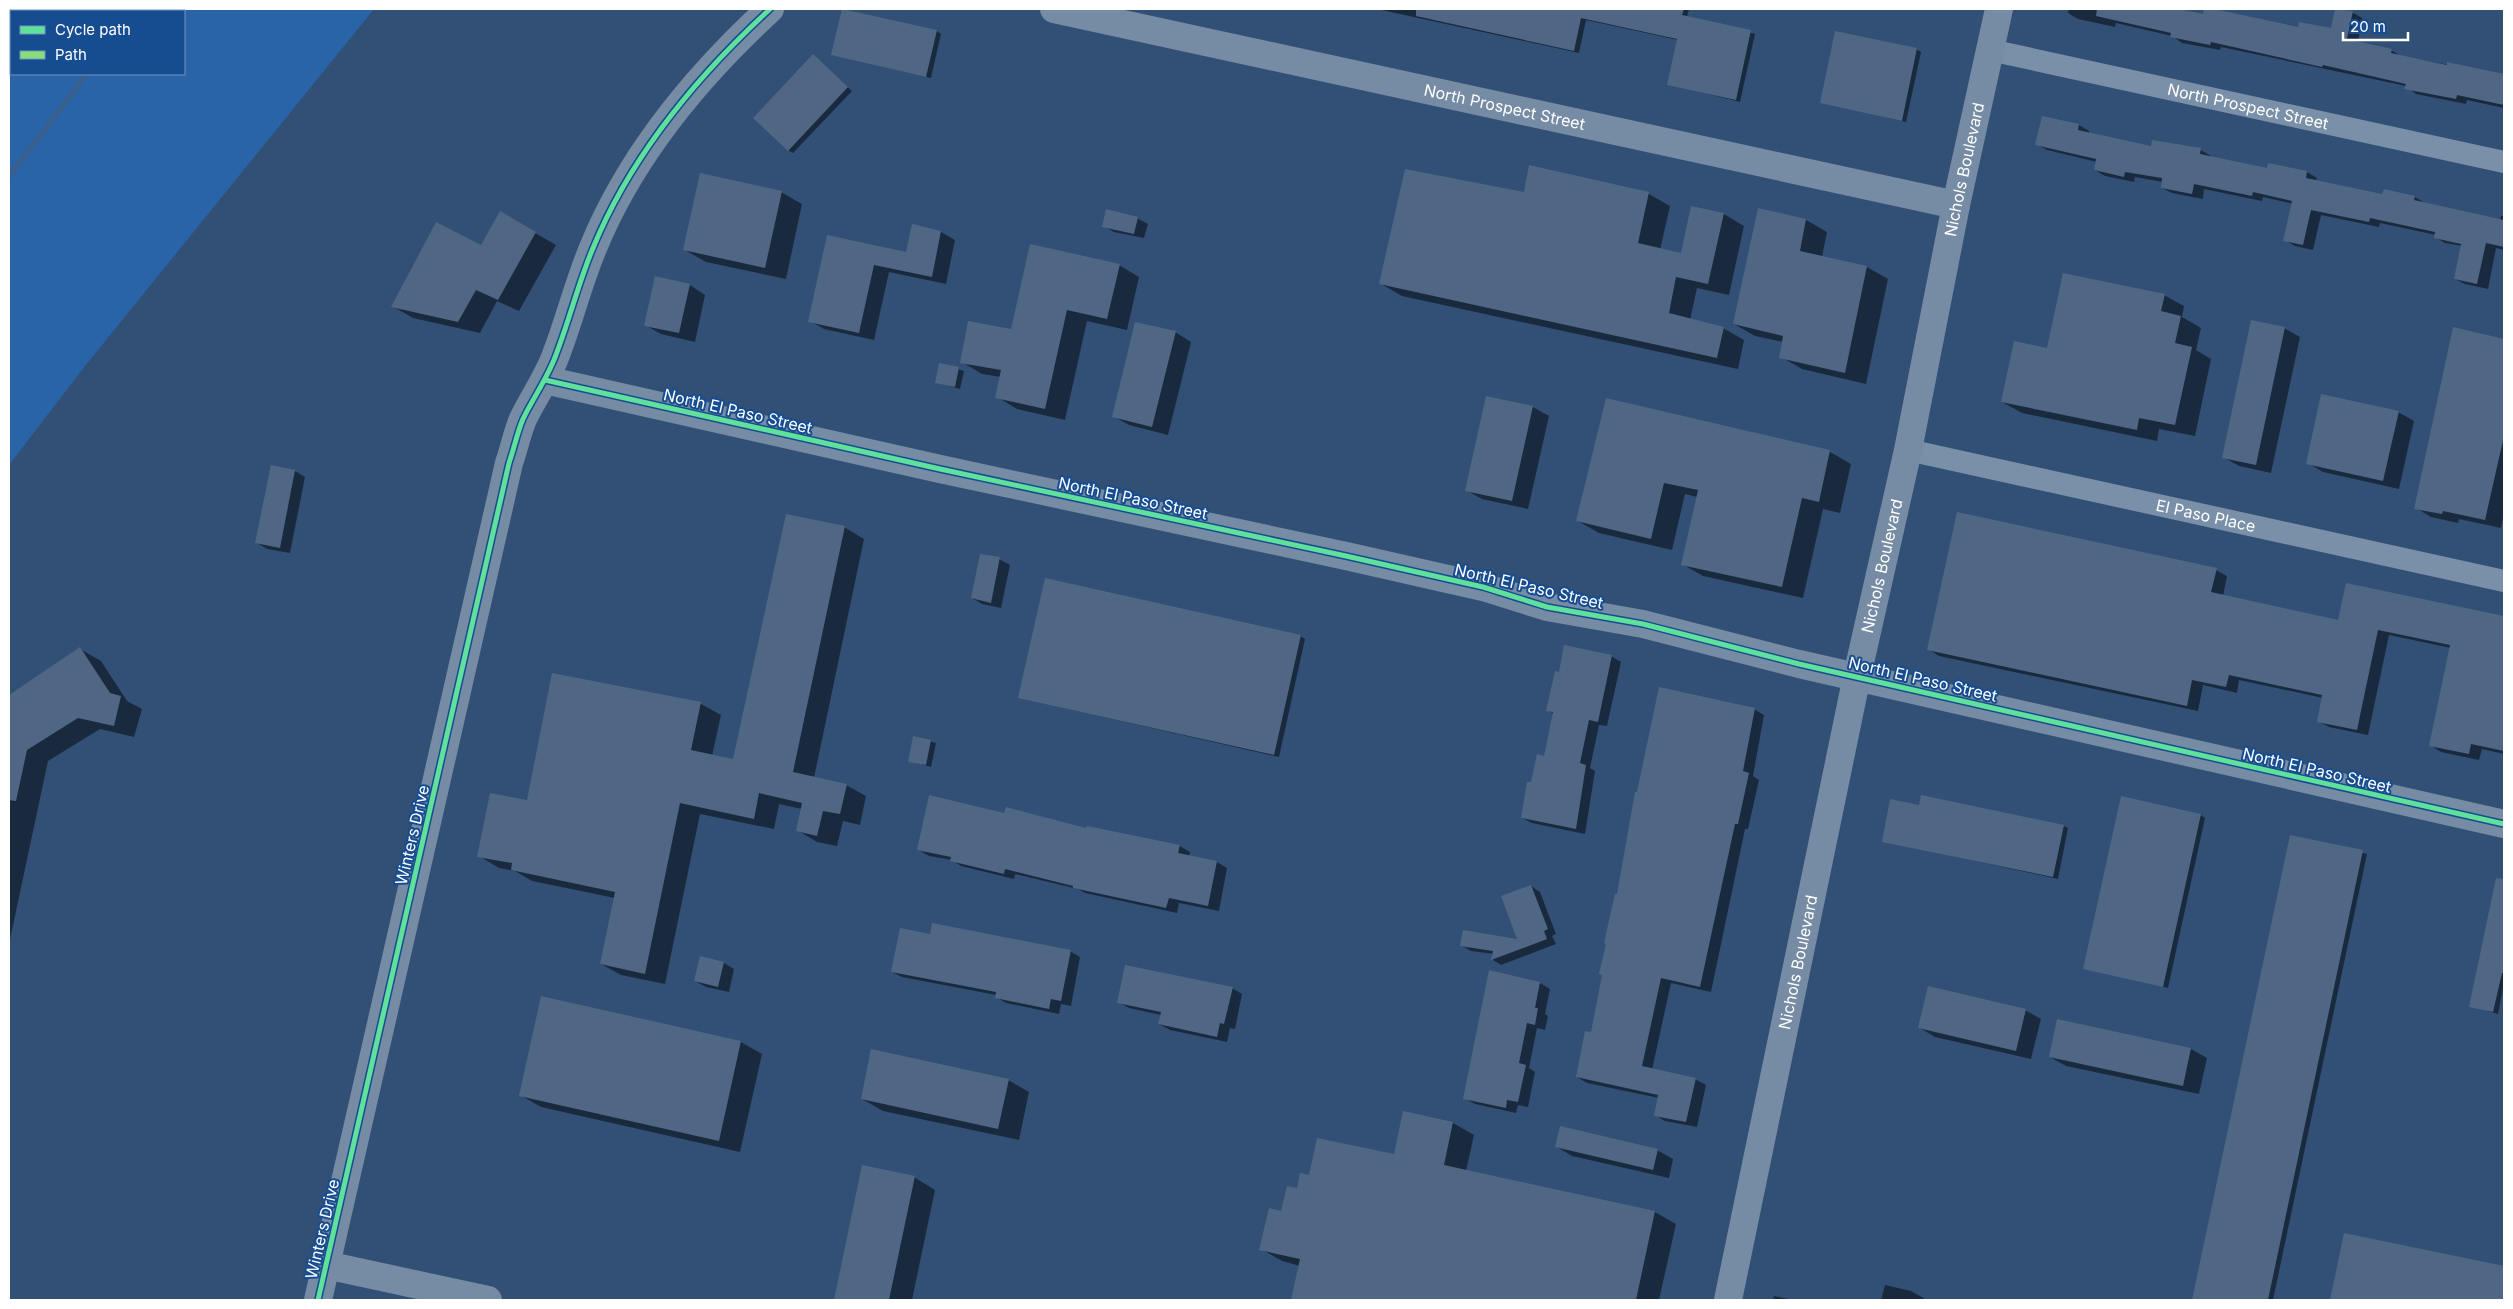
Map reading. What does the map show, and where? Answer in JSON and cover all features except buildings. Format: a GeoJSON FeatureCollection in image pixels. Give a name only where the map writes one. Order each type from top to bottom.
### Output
{"type":"FeatureCollection","features":[{"type":"Feature","properties":{"kind":"street"},"geometry":{"type":"LineString","coordinates":[[545,380],[593,248],[623,186],[650,143],[714,64],[770,9]]}},
{"type":"Feature","properties":{"kind":"street","name":"North Prospect Street"},"geometry":{"type":"LineString","coordinates":[[1054,9],[1956,205]]}},
{"type":"Feature","properties":{"kind":"street","name":"Nichols Boulevard"},"geometry":{"type":"LineString","coordinates":[[1728,1300],[1857,676],[1908,450],[1956,205],[1999,9]]}},
{"type":"Feature","properties":{"kind":"street","name":"North Prospect Street"},"geometry":{"type":"LineString","coordinates":[[1990,50],[2504,162]]}},
{"type":"Feature","properties":{"kind":"street","name":"North El Paso Street"},"geometry":{"type":"LineString","coordinates":[[545,380],[940,469],[1364,560],[1483,587],[1547,606],[1643,624],[1857,676],[2504,824]]}},
{"type":"Feature","properties":{"kind":"street","name":"Winters Drive"},"geometry":{"type":"LineString","coordinates":[[318,1300],[509,463],[523,420],[545,380]]}},
{"type":"Feature","properties":{"kind":"street","name":"El Paso Place"},"geometry":{"type":"LineString","coordinates":[[1908,450],[2504,581]]}},
{"type":"Feature","properties":{"kind":"street"},"geometry":{"type":"LineString","coordinates":[[326,1265],[488,1300]]}},
{"type":"Feature","properties":{"kind":"shaded area"},"geometry":{"type":"Polygon","coordinates":[[[9,9],[374,9],[85,366],[9,465],[9,9]]]}},
{"type":"Feature","properties":{"kind":"waterway"},"geometry":{"type":"LineString","coordinates":[[9,176],[86,75]]}},
{"type":"Feature","properties":{"kind":"cycle path"},"geometry":{"type":"LineString","coordinates":[[318,1300],[509,463],[521,424],[554,361],[583,273],[593,248],[626,181],[646,149],[692,90],[770,9]]}},
{"type":"Feature","properties":{"kind":"cycle path"},"geometry":{"type":"LineString","coordinates":[[545,380],[940,469],[1483,587],[1547,607],[1643,624],[1799,664],[2504,824]]}}]}
